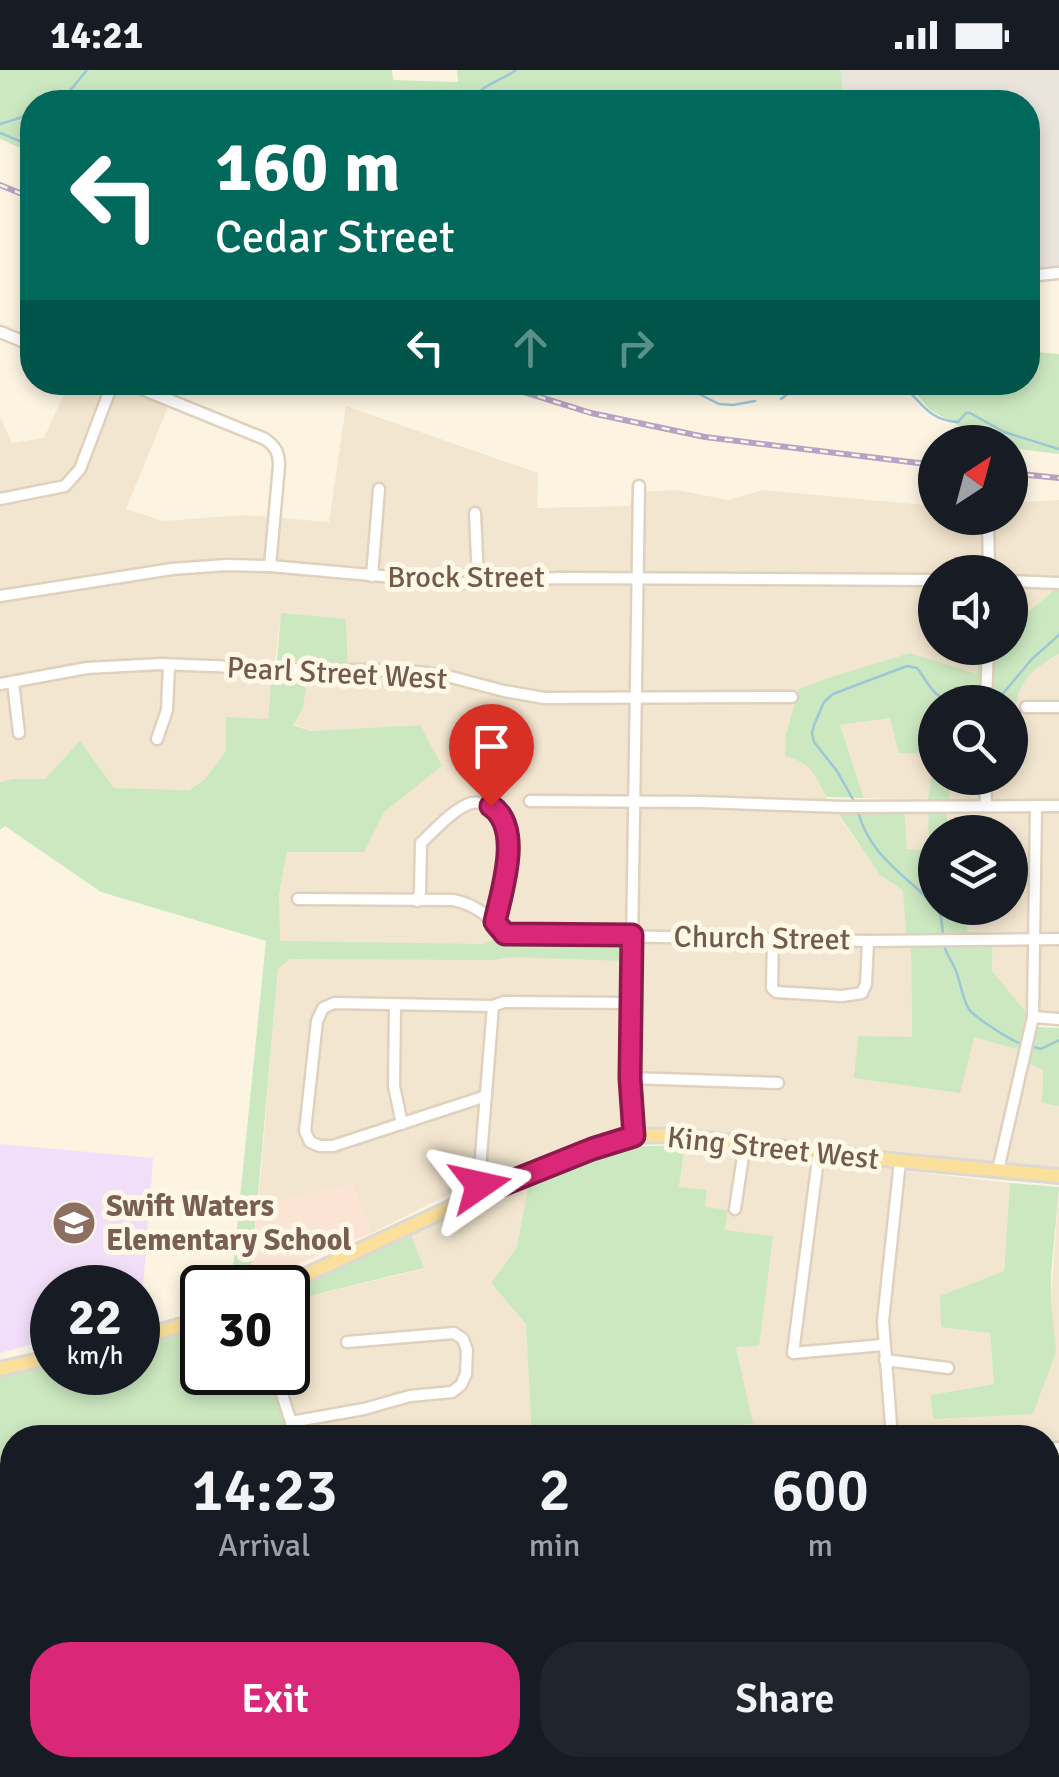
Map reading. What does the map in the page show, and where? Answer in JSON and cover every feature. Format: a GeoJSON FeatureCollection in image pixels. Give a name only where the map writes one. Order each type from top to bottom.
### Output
{"type":"FeatureCollection","features":[{"type":"Feature","properties":{"kind":"main road","name":"King Street West"},"geometry":{"type":"LineString","coordinates":[[310,1273],[482,1193],[634,1136],[671,1135],[1059,1176]]}},
{"type":"Feature","properties":{"kind":"main road"},"geometry":{"type":"LineString","coordinates":[[0,1369],[30,1362]]}},
{"type":"Feature","properties":{"kind":"street"},"geometry":{"type":"LineString","coordinates":[[0,498],[65,486],[74,478],[108,395]]}},
{"type":"Feature","properties":{"kind":"street"},"geometry":{"type":"LineString","coordinates":[[157,395],[266,439],[274,446],[279,466],[270,566]]}},
{"type":"Feature","properties":{"kind":"street"},"geometry":{"type":"LineString","coordinates":[[634,1136],[630,1078],[639,486]]}},
{"type":"Feature","properties":{"kind":"street"},"geometry":{"type":"LineString","coordinates":[[372,576],[379,489]]}},
{"type":"Feature","properties":{"kind":"street"},"geometry":{"type":"LineString","coordinates":[[474,513],[478,581]]}},
{"type":"Feature","properties":{"kind":"street","name":"Brock Street"},"geometry":{"type":"LineString","coordinates":[[0,596],[172,569],[227,565],[460,583],[560,578],[918,580]]}},
{"type":"Feature","properties":{"kind":"street"},"geometry":{"type":"LineString","coordinates":[[1028,582],[1059,583]]}},
{"type":"Feature","properties":{"kind":"street"},"geometry":{"type":"LineString","coordinates":[[156,739],[167,710],[169,665]]}},
{"type":"Feature","properties":{"kind":"street","name":"Pearl Street West"},"geometry":{"type":"LineString","coordinates":[[0,684],[86,668],[169,665],[400,670],[443,675],[544,698],[792,698]]}},
{"type":"Feature","properties":{"kind":"street"},"geometry":{"type":"LineString","coordinates":[[13,682],[19,733]]}},
{"type":"Feature","properties":{"kind":"street"},"geometry":{"type":"LineString","coordinates":[[1028,707],[1059,707]]}},
{"type":"Feature","properties":{"kind":"street"},"geometry":{"type":"LineString","coordinates":[[986,795],[986,806]]}},
{"type":"Feature","properties":{"kind":"street"},"geometry":{"type":"LineString","coordinates":[[530,801],[844,807],[1059,806]]}},
{"type":"Feature","properties":{"kind":"street"},"geometry":{"type":"LineString","coordinates":[[416,901],[420,892],[421,843],[468,804],[480,802],[500,812],[508,835],[505,878],[495,922]]}},
{"type":"Feature","properties":{"kind":"street"},"geometry":{"type":"LineString","coordinates":[[998,1170],[1033,1017],[1036,806]]}},
{"type":"Feature","properties":{"kind":"street","name":"Church Street"},"geometry":{"type":"LineString","coordinates":[[298,899],[452,900],[468,903],[505,934],[1059,940]]}},
{"type":"Feature","properties":{"kind":"street"},"geometry":{"type":"LineString","coordinates":[[773,939],[772,988],[776,992],[842,996],[862,993],[868,940]]}},
{"type":"Feature","properties":{"kind":"street"},"geometry":{"type":"LineString","coordinates":[[486,1096],[333,1146],[310,1142],[305,1131],[317,1021],[324,1008],[334,1003],[632,1003]]}},
{"type":"Feature","properties":{"kind":"street"},"geometry":{"type":"LineString","coordinates":[[395,1005],[394,1086],[402,1124]]}},
{"type":"Feature","properties":{"kind":"street"},"geometry":{"type":"LineString","coordinates":[[482,1193],[478,1181],[493,1006]]}},
{"type":"Feature","properties":{"kind":"street"},"geometry":{"type":"LineString","coordinates":[[1033,1017],[1059,1018]]}},
{"type":"Feature","properties":{"kind":"street"},"geometry":{"type":"LineString","coordinates":[[630,1078],[778,1084]]}},
{"type":"Feature","properties":{"kind":"street"},"geometry":{"type":"LineString","coordinates":[[736,1208],[745,1143]]}},
{"type":"Feature","properties":{"kind":"street"},"geometry":{"type":"LineString","coordinates":[[819,1152],[793,1353],[884,1345]]}},
{"type":"Feature","properties":{"kind":"street"},"geometry":{"type":"LineString","coordinates":[[891,1425],[884,1345],[900,1161]]}},
{"type":"Feature","properties":{"kind":"street"},"geometry":{"type":"LineString","coordinates":[[291,1422],[410,1396],[452,1392],[462,1386],[466,1374],[467,1350],[463,1339],[454,1333],[346,1342]]}},
{"type":"Feature","properties":{"kind":"street"},"geometry":{"type":"LineString","coordinates":[[886,1360],[948,1368]]}},
{"type":"Feature","properties":{"kind":"street"},"geometry":{"type":"LineString","coordinates":[[282,1395],[292,1425]]}},
{"type":"Feature","properties":{"kind":"shaded area"},"geometry":{"type":"Polygon","coordinates":[[[841,70],[1059,70],[1059,267],[1040,269],[1040,90],[843,90],[841,70]]]}},
{"type":"Feature","properties":{"kind":"shaded area"},"geometry":{"type":"Polygon","coordinates":[[[64,395],[173,395],[126,509],[163,521],[244,515],[329,522],[346,406],[538,473],[537,508],[630,506],[632,492],[677,490],[728,500],[763,490],[918,504],[918,535],[1028,535],[1028,502],[1059,500],[1059,581],[1052,592],[1028,612],[1028,555],[918,555],[918,656],[909,653],[786,756],[802,760],[880,875],[903,891],[911,946],[912,1038],[854,1078],[974,1037],[1019,1050],[1017,1060],[1043,1070],[1042,1103],[1059,1106],[1059,1169],[665,1126],[642,1127],[485,1176],[372,1233],[352,1184],[258,1206],[279,956],[279,894],[287,852],[364,852],[420,725],[310,731],[293,724],[303,708],[308,676],[349,676],[346,619],[281,614],[268,719],[226,751],[205,779],[188,790],[114,788],[107,780],[0,782],[0,416],[12,443],[44,438],[64,395]]]}},
{"type":"Feature","properties":{"kind":"shaded area"},"geometry":{"type":"Polygon","coordinates":[[[1059,655],[1059,1014],[1026,1012],[992,971],[993,933],[968,932],[966,925],[1028,925],[1028,815],[947,815],[950,795],[1028,795],[1028,685],[1020,685],[1043,663],[1059,655]]]}},
{"type":"Feature","properties":{"kind":"shaded area"},"geometry":{"type":"Polygon","coordinates":[[[948,665],[978,665],[977,674],[948,665]]]}},
{"type":"Feature","properties":{"kind":"shaded area"},"geometry":{"type":"Polygon","coordinates":[[[890,718],[918,740],[918,795],[929,795],[929,815],[918,815],[918,850],[907,850],[905,799],[864,798],[840,725],[890,718]]]}},
{"type":"Feature","properties":{"kind":"shaded area","name":"Swift Waters Elementary School"},"geometry":{"type":"Polygon","coordinates":[[[0,1144],[153,1158],[145,1265],[30,1265],[30,1345],[0,1353],[0,1144]]]}},
{"type":"Feature","properties":{"kind":"shaded area"},"geometry":{"type":"Polygon","coordinates":[[[685,1145],[1010,1183],[1004,1271],[990,1332],[994,1384],[931,1395],[1032,1414],[1051,1301],[1059,1187],[1059,1425],[734,1425],[752,1424],[736,1347],[725,1230],[679,1187],[685,1145]]]}},
{"type":"Feature","properties":{"kind":"shaded area"},"geometry":{"type":"Polygon","coordinates":[[[352,1184],[372,1233],[295,1265],[252,1265],[258,1206],[352,1184]]]}},
{"type":"Feature","properties":{"kind":"shaded area"},"geometry":{"type":"Polygon","coordinates":[[[528,1187],[517,1247],[491,1283],[526,1323],[532,1425],[296,1425],[286,1395],[310,1395],[310,1296],[423,1269],[410,1233],[528,1187]]]}},
{"type":"Feature","properties":{"kind":"green space"},"geometry":{"type":"Polygon","coordinates":[[[0,70],[392,70],[393,80],[458,82],[457,70],[841,70],[843,90],[20,90],[20,148],[0,139],[0,70]]]}},
{"type":"Feature","properties":{"kind":"green space"},"geometry":{"type":"Polygon","coordinates":[[[1040,352],[1059,354],[1059,454],[1028,450],[1028,425],[957,425],[930,410],[918,395],[1040,395],[1040,352]]]}},
{"type":"Feature","properties":{"kind":"green space"},"geometry":{"type":"Polygon","coordinates":[[[1059,581],[1059,654],[1029,676],[1024,685],[918,685],[918,754],[899,753],[890,718],[840,725],[864,798],[826,797],[811,770],[785,756],[786,734],[799,689],[910,653],[918,656],[918,665],[948,665],[977,674],[978,665],[1028,665],[1028,612],[1059,581]]]}},
{"type":"Feature","properties":{"kind":"green space"},"geometry":{"type":"Polygon","coordinates":[[[281,613],[346,619],[348,663],[277,661],[281,613]]]}},
{"type":"Feature","properties":{"kind":"green space"},"geometry":{"type":"Polygon","coordinates":[[[272,676],[308,676],[303,708],[293,725],[310,731],[420,725],[442,766],[384,812],[364,852],[287,852],[279,894],[280,941],[484,944],[497,938],[627,940],[624,961],[512,957],[290,959],[278,969],[252,1265],[233,1265],[266,941],[101,892],[5,826],[0,830],[0,782],[45,779],[80,741],[114,788],[189,790],[205,779],[226,751],[226,717],[268,719],[272,676]]]}},
{"type":"Feature","properties":{"kind":"green space"},"geometry":{"type":"Polygon","coordinates":[[[929,795],[950,795],[947,815],[928,815],[929,795]]]}},
{"type":"Feature","properties":{"kind":"green space"},"geometry":{"type":"Polygon","coordinates":[[[838,813],[905,813],[907,849],[918,850],[918,925],[966,925],[968,932],[993,933],[992,971],[1026,1012],[1019,1050],[974,1037],[960,1093],[854,1078],[858,1036],[912,1037],[911,947],[907,946],[903,891],[880,875],[838,813]]]}},
{"type":"Feature","properties":{"kind":"green space"},"geometry":{"type":"Polygon","coordinates":[[[1037,1027],[1059,1028],[1059,1106],[1042,1103],[1043,1070],[1029,1064],[1037,1027]]]}},
{"type":"Feature","properties":{"kind":"green space"},"geometry":{"type":"Polygon","coordinates":[[[685,1145],[679,1187],[707,1190],[705,1207],[728,1210],[725,1230],[773,1236],[759,1346],[736,1347],[753,1424],[531,1425],[526,1324],[491,1283],[517,1247],[528,1187],[616,1147],[685,1145]]]}},
{"type":"Feature","properties":{"kind":"green space"},"geometry":{"type":"Polygon","coordinates":[[[1010,1183],[1059,1187],[1051,1275],[1056,1352],[1033,1414],[933,1419],[931,1395],[994,1384],[990,1333],[941,1327],[940,1296],[1004,1271],[1010,1183]]]}},
{"type":"Feature","properties":{"kind":"green space"},"geometry":{"type":"Polygon","coordinates":[[[410,1233],[424,1268],[310,1296],[310,1281],[410,1233]]]}},
{"type":"Feature","properties":{"kind":"green space"},"geometry":{"type":"Polygon","coordinates":[[[180,1330],[180,1395],[276,1395],[287,1425],[0,1425],[0,1376],[30,1368],[30,1395],[160,1395],[160,1334],[180,1330]]]}},
{"type":"Feature","properties":{"kind":"waterway"},"geometry":{"type":"LineString","coordinates":[[70,90],[87,70]]}},
{"type":"Feature","properties":{"kind":"waterway"},"geometry":{"type":"LineString","coordinates":[[482,90],[516,70]]}},
{"type":"Feature","properties":{"kind":"waterway"},"geometry":{"type":"LineString","coordinates":[[0,124],[20,118]]}},
{"type":"Feature","properties":{"kind":"waterway"},"geometry":{"type":"LineString","coordinates":[[0,133],[20,141]]}},
{"type":"Feature","properties":{"kind":"waterway"},"geometry":{"type":"LineString","coordinates":[[701,395],[719,404],[755,401]]}},
{"type":"Feature","properties":{"kind":"waterway"},"geometry":{"type":"LineString","coordinates":[[781,399],[786,395]]}},
{"type":"Feature","properties":{"kind":"waterway"},"geometry":{"type":"LineString","coordinates":[[912,395],[928,411],[945,420],[958,422],[970,413],[1004,432],[1059,449]]}},
{"type":"Feature","properties":{"kind":"waterway"},"geometry":{"type":"LineString","coordinates":[[1010,685],[1059,635]]}},
{"type":"Feature","properties":{"kind":"waterway"},"geometry":{"type":"LineString","coordinates":[[855,803],[814,742],[812,733],[824,702],[833,694],[907,666],[917,668],[929,685]]}},
{"type":"Feature","properties":{"kind":"waterway"},"geometry":{"type":"LineString","coordinates":[[858,810],[879,852],[918,890]]}},
{"type":"Feature","properties":{"kind":"waterway"},"geometry":{"type":"LineString","coordinates":[[942,925],[943,934]]}},
{"type":"Feature","properties":{"kind":"waterway"},"geometry":{"type":"LineString","coordinates":[[943,942],[969,1009],[1022,1044]]}},
{"type":"Feature","properties":{"kind":"waterway"},"geometry":{"type":"LineString","coordinates":[[1030,1046],[1041,1049],[1059,1040]]}},
{"type":"Feature","properties":{"kind":"railway"},"geometry":{"type":"LineString","coordinates":[[0,185],[20,193]]}},
{"type":"Feature","properties":{"kind":"railway"},"geometry":{"type":"LineString","coordinates":[[534,395],[591,413],[705,437],[918,463]]}},
{"type":"Feature","properties":{"kind":"railway"},"geometry":{"type":"LineString","coordinates":[[1028,475],[1059,478]]}},
{"type":"Feature","properties":{"kind":"place","name":"Swift Waters Elementary School"},"geometry":{"type":"Point","coordinates":[74,1223]}},
{"type":"Feature","properties":{"kind":"route"},"geometry":{"type":"LineString","coordinates":[[480,1185],[482,1193],[634,1136],[630,1078],[632,935],[505,934],[495,922],[505,878],[508,835],[500,812],[491,806]]}}]}
